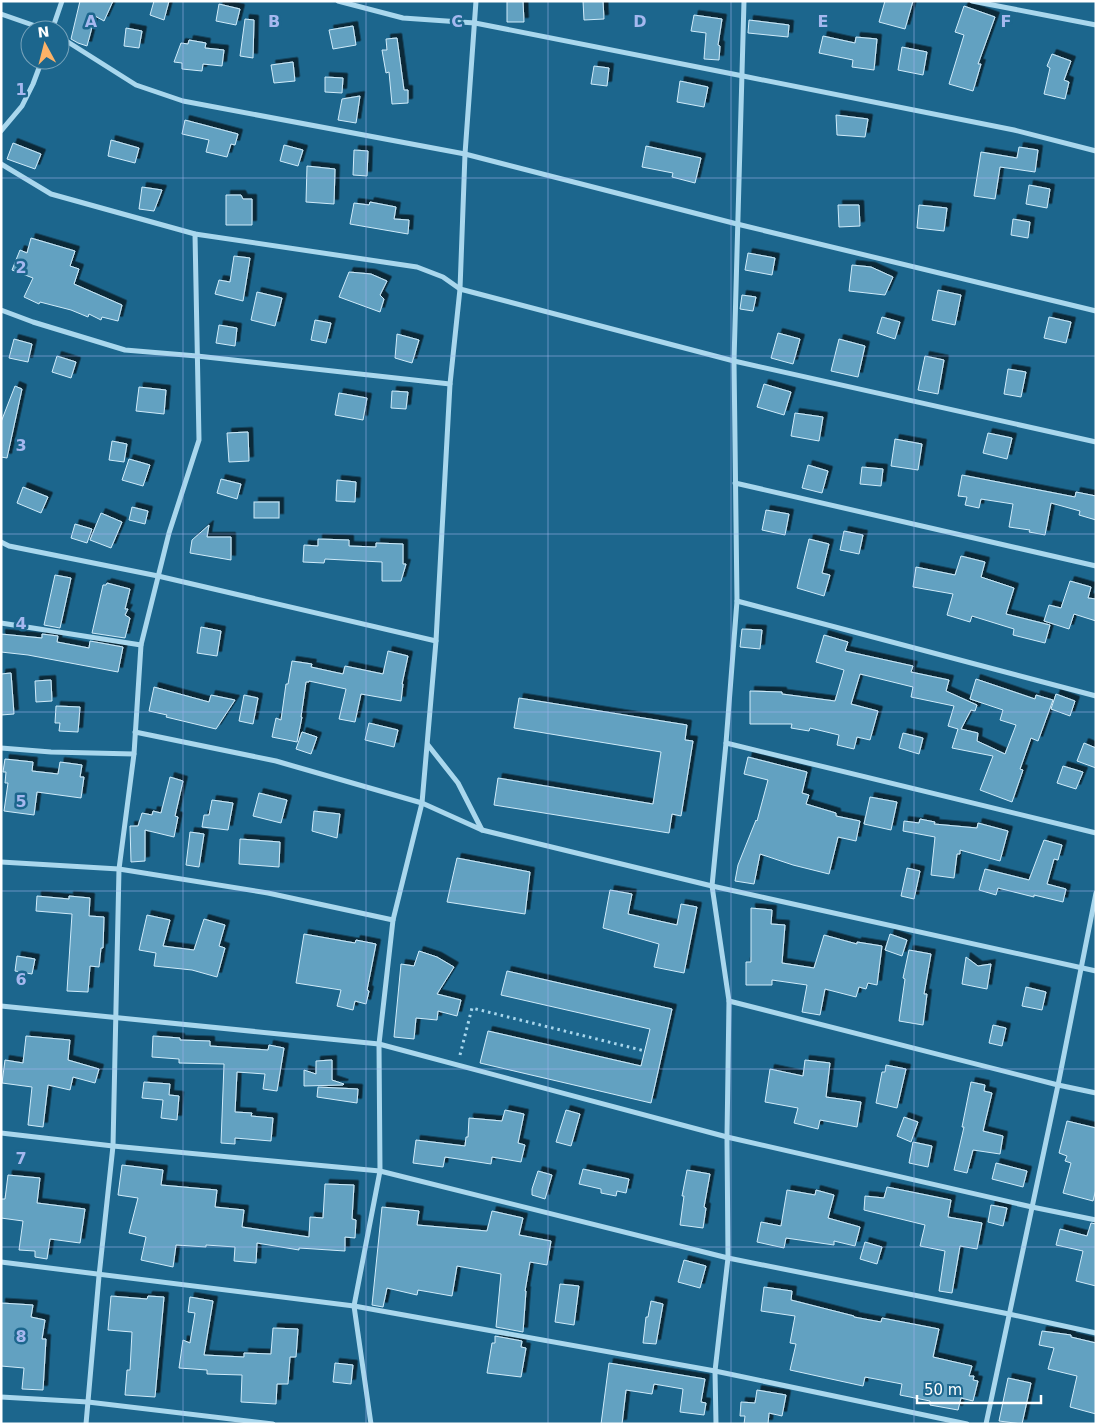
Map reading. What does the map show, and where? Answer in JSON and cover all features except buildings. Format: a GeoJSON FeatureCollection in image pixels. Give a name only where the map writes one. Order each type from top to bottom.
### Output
{"type":"FeatureCollection","features":[{"type":"Feature","properties":{"kind":"street"},"geometry":{"type":"LineString","coordinates":[[55,20],[62,1]]}},
{"type":"Feature","properties":{"kind":"street"},"geometry":{"type":"LineString","coordinates":[[338,1],[404,18],[475,23],[743,76],[1014,130],[1096,151]]}},
{"type":"Feature","properties":{"kind":"street"},"geometry":{"type":"LineString","coordinates":[[371,1424],[354,1306],[380,1171],[379,1044],[393,920],[422,803],[436,641],[450,384],[460,289],[465,154],[476,1]]}},
{"type":"Feature","properties":{"kind":"street"},"geometry":{"type":"LineString","coordinates":[[716,1424],[715,1372],[728,1258],[729,1000],[712,886],[737,601],[734,361],[744,1]]}},
{"type":"Feature","properties":{"kind":"street"},"geometry":{"type":"LineString","coordinates":[[972,1],[1096,25]]}},
{"type":"Feature","properties":{"kind":"street"},"geometry":{"type":"LineString","coordinates":[[1,14],[20,21]]}},
{"type":"Feature","properties":{"kind":"street"},"geometry":{"type":"LineString","coordinates":[[70,43],[136,85],[183,101],[465,154],[737,224],[1096,311]]}},
{"type":"Feature","properties":{"kind":"street"},"geometry":{"type":"LineString","coordinates":[[1,131],[22,106],[38,70]]}},
{"type":"Feature","properties":{"kind":"street"},"geometry":{"type":"LineString","coordinates":[[1,164],[51,194],[195,234],[417,267],[443,276],[460,289],[734,361],[1096,442]]}},
{"type":"Feature","properties":{"kind":"street"},"geometry":{"type":"LineString","coordinates":[[86,1424],[113,1146],[119,869],[134,754],[141,645],[170,533],[199,440],[195,234]]}},
{"type":"Feature","properties":{"kind":"street"},"geometry":{"type":"LineString","coordinates":[[1,310],[33,322],[124,350],[197,356],[450,384]]}},
{"type":"Feature","properties":{"kind":"street"},"geometry":{"type":"LineString","coordinates":[[735,483],[1096,566]]}},
{"type":"Feature","properties":{"kind":"street"},"geometry":{"type":"LineString","coordinates":[[1,542],[9,546],[158,576],[436,641]]}},
{"type":"Feature","properties":{"kind":"street"},"geometry":{"type":"LineString","coordinates":[[737,601],[1096,696]]}},
{"type":"Feature","properties":{"kind":"street"},"geometry":{"type":"LineString","coordinates":[[1,623],[141,645]]}},
{"type":"Feature","properties":{"kind":"street"},"geometry":{"type":"LineString","coordinates":[[135,732],[276,761],[422,803],[482,830],[712,886],[1096,971]]}},
{"type":"Feature","properties":{"kind":"street"},"geometry":{"type":"LineString","coordinates":[[726,743],[1096,833]]}},
{"type":"Feature","properties":{"kind":"street"},"geometry":{"type":"LineString","coordinates":[[427,744],[458,783],[482,830]]}},
{"type":"Feature","properties":{"kind":"street"},"geometry":{"type":"LineString","coordinates":[[1,748],[51,752],[134,754]]}},
{"type":"Feature","properties":{"kind":"street"},"geometry":{"type":"LineString","coordinates":[[1,862],[119,869],[268,894],[393,920]]}},
{"type":"Feature","properties":{"kind":"street"},"geometry":{"type":"LineString","coordinates":[[986,1424],[1058,1085],[1096,892]]}},
{"type":"Feature","properties":{"kind":"street"},"geometry":{"type":"LineString","coordinates":[[729,1000],[1058,1085],[1096,1093]]}},
{"type":"Feature","properties":{"kind":"street"},"geometry":{"type":"LineString","coordinates":[[1,1006],[379,1044],[727,1137],[1096,1220]]}},
{"type":"Feature","properties":{"kind":"street"},"geometry":{"type":"LineString","coordinates":[[1,1133],[113,1146],[380,1171],[728,1258],[1096,1333]]}},
{"type":"Feature","properties":{"kind":"street"},"geometry":{"type":"LineString","coordinates":[[1,1262],[99,1276],[354,1306],[715,1372],[967,1424]]}},
{"type":"Feature","properties":{"kind":"street"},"geometry":{"type":"LineString","coordinates":[[1,1397],[88,1402],[273,1424]]}},
{"type":"Feature","properties":{"kind":"path"},"geometry":{"type":"LineString","coordinates":[[457,1065],[472,1008],[645,1051]]}}]}
